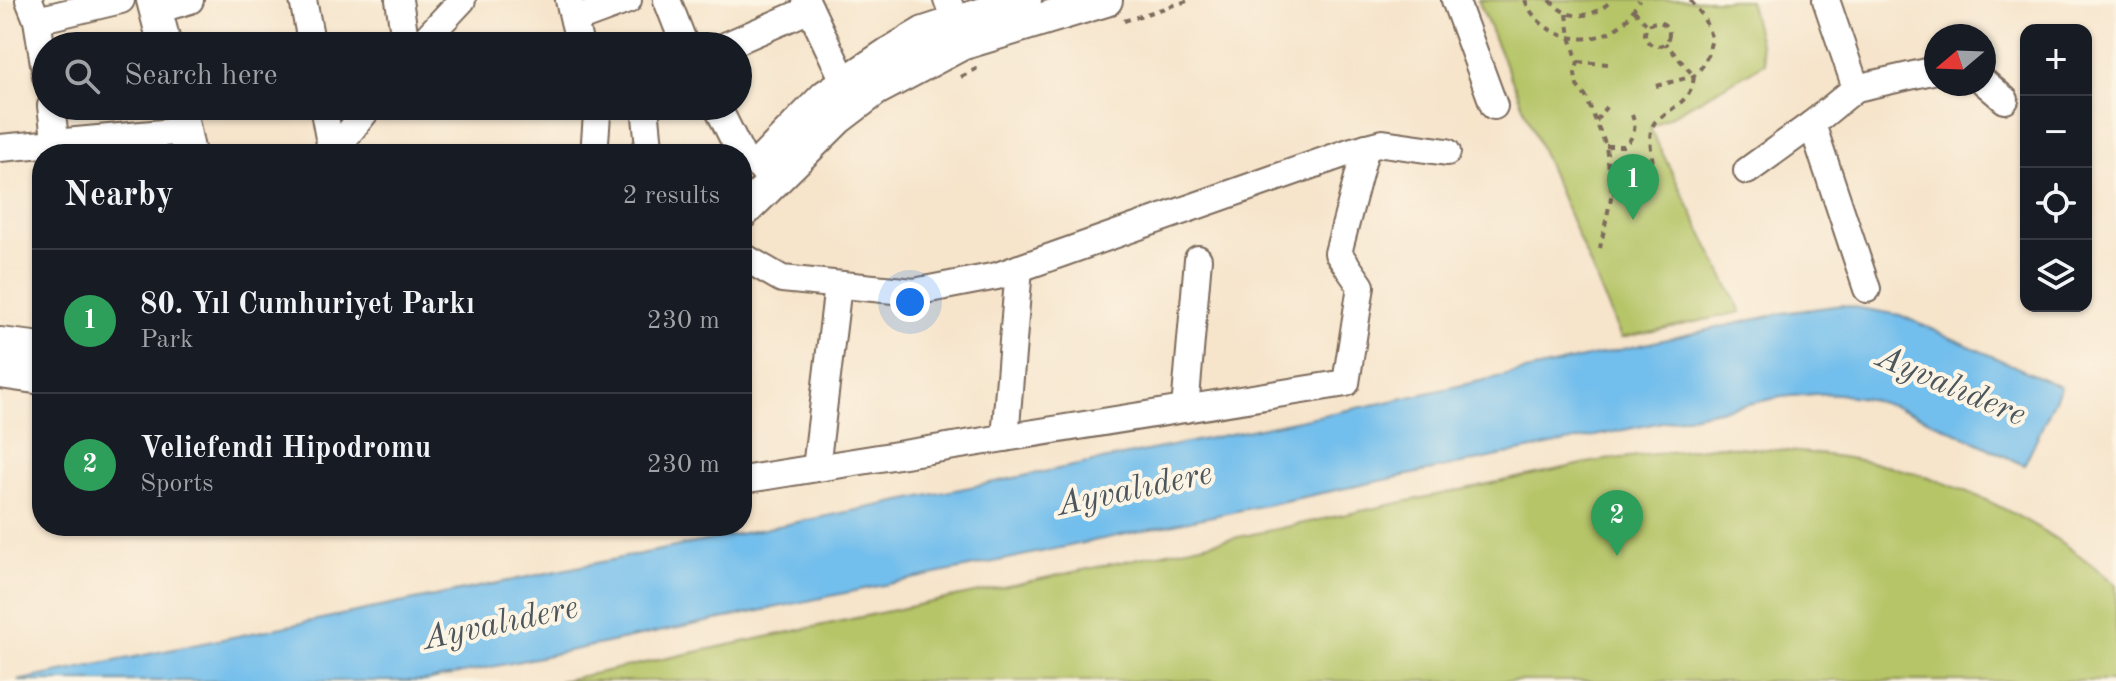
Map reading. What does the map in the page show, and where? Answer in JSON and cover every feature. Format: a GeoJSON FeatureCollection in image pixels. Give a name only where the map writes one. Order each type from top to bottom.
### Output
{"type":"FeatureCollection","features":[{"type":"Feature","properties":{"kind":"main road"},"geometry":{"type":"LineString","coordinates":[[752,160],[826,96],[924,33],[1025,0]]}},
{"type":"Feature","properties":{"kind":"main road"},"geometry":{"type":"LineString","coordinates":[[155,5],[162,32]]}},
{"type":"Feature","properties":{"kind":"main road"},"geometry":{"type":"LineString","coordinates":[[752,203],[838,118],[955,22],[1107,6]]}},
{"type":"Feature","properties":{"kind":"main road"},"geometry":{"type":"LineString","coordinates":[[0,344],[32,348]]}},
{"type":"Feature","properties":{"kind":"main road"},"geometry":{"type":"LineString","coordinates":[[0,372],[32,377]]}},
{"type":"Feature","properties":{"kind":"street"},"geometry":{"type":"LineString","coordinates":[[37,32],[33,10],[121,0]]}},
{"type":"Feature","properties":{"kind":"street"},"geometry":{"type":"LineString","coordinates":[[155,5],[190,0]]}},
{"type":"Feature","properties":{"kind":"street"},"geometry":{"type":"LineString","coordinates":[[303,0],[309,32]]}},
{"type":"Feature","properties":{"kind":"street"},"geometry":{"type":"LineString","coordinates":[[399,0],[404,32]]}},
{"type":"Feature","properties":{"kind":"street"},"geometry":{"type":"LineString","coordinates":[[432,32],[462,0]]}},
{"type":"Feature","properties":{"kind":"street"},"geometry":{"type":"LineString","coordinates":[[576,32],[571,10],[628,0]]}},
{"type":"Feature","properties":{"kind":"street"},"geometry":{"type":"LineString","coordinates":[[667,0],[680,32]]}},
{"type":"Feature","properties":{"kind":"street"},"geometry":{"type":"LineString","coordinates":[[1455,0],[1494,106]]}},
{"type":"Feature","properties":{"kind":"street"},"geometry":{"type":"LineString","coordinates":[[1826,0],[1856,88]]}},
{"type":"Feature","properties":{"kind":"street"},"geometry":{"type":"LineString","coordinates":[[752,32],[808,4],[845,83]]}},
{"type":"Feature","properties":{"kind":"street"},"geometry":{"type":"LineString","coordinates":[[1747,171],[1856,88],[1924,73]]}},
{"type":"Feature","properties":{"kind":"street"},"geometry":{"type":"LineString","coordinates":[[1996,92],[2005,100]]}},
{"type":"Feature","properties":{"kind":"street"},"geometry":{"type":"LineString","coordinates":[[53,120],[56,144]]}},
{"type":"Feature","properties":{"kind":"street"},"geometry":{"type":"LineString","coordinates":[[326,120],[330,144]]}},
{"type":"Feature","properties":{"kind":"street"},"geometry":{"type":"LineString","coordinates":[[340,144],[359,120]]}},
{"type":"Feature","properties":{"kind":"street"},"geometry":{"type":"LineString","coordinates":[[595,144],[597,120]]}},
{"type":"Feature","properties":{"kind":"street"},"geometry":{"type":"LineString","coordinates":[[646,120],[649,144]]}},
{"type":"Feature","properties":{"kind":"street"},"geometry":{"type":"LineString","coordinates":[[723,120],[734,144]]}},
{"type":"Feature","properties":{"kind":"street"},"geometry":{"type":"LineString","coordinates":[[1812,124],[1867,289]]}},
{"type":"Feature","properties":{"kind":"street"},"geometry":{"type":"LineString","coordinates":[[91,144],[185,130]]}},
{"type":"Feature","properties":{"kind":"street"},"geometry":{"type":"LineString","coordinates":[[752,262],[782,279],[914,292],[997,276],[1366,147],[1383,143],[1447,152]]}},
{"type":"Feature","properties":{"kind":"street"},"geometry":{"type":"LineString","coordinates":[[752,478],[1346,383],[1361,286],[1338,253],[1366,147]]}},
{"type":"Feature","properties":{"kind":"street"},"geometry":{"type":"LineString","coordinates":[[0,148],[32,149]]}},
{"type":"Feature","properties":{"kind":"street"},"geometry":{"type":"LineString","coordinates":[[1185,409],[1198,259]]}},
{"type":"Feature","properties":{"kind":"street"},"geometry":{"type":"LineString","coordinates":[[1005,438],[1019,268]]}},
{"type":"Feature","properties":{"kind":"street"},"geometry":{"type":"LineString","coordinates":[[816,468],[838,285]]}},
{"type":"Feature","properties":{"kind":"path"},"geometry":{"type":"LineString","coordinates":[[1107,6],[1190,0]]}},
{"type":"Feature","properties":{"kind":"path"},"geometry":{"type":"LineString","coordinates":[[1525,0],[1541,24],[1559,35],[1579,39],[1599,37],[1617,28],[1639,0]]}},
{"type":"Feature","properties":{"kind":"path"},"geometry":{"type":"LineString","coordinates":[[1550,0],[1567,14],[1579,16],[1592,14],[1612,0]]}},
{"type":"Feature","properties":{"kind":"path"},"geometry":{"type":"LineString","coordinates":[[1612,193],[1642,187],[1649,181],[1653,166],[1649,140],[1655,121],[1688,96],[1694,76],[1705,63],[1712,39],[1703,16],[1690,0]]}},
{"type":"Feature","properties":{"kind":"path"},"geometry":{"type":"LineString","coordinates":[[1634,10],[1648,26]]}},
{"type":"Feature","properties":{"kind":"path"},"geometry":{"type":"LineString","coordinates":[[1567,14],[1578,62],[1575,74],[1577,86],[1586,97],[1606,146],[1612,193],[1600,248]]}},
{"type":"Feature","properties":{"kind":"path"},"geometry":{"type":"LineString","coordinates":[[1659,22],[1666,27],[1669,34],[1665,43],[1656,46],[1649,43],[1645,33],[1648,26],[1659,22]]}},
{"type":"Feature","properties":{"kind":"path"},"geometry":{"type":"LineString","coordinates":[[1665,43],[1694,76]]}},
{"type":"Feature","properties":{"kind":"path"},"geometry":{"type":"LineString","coordinates":[[1578,62],[1609,64]]}},
{"type":"Feature","properties":{"kind":"path"},"geometry":{"type":"LineString","coordinates":[[949,83],[990,64]]}},
{"type":"Feature","properties":{"kind":"path"},"geometry":{"type":"LineString","coordinates":[[1656,86],[1694,76]]}},
{"type":"Feature","properties":{"kind":"path"},"geometry":{"type":"LineString","coordinates":[[1595,123],[1606,107]]}},
{"type":"Feature","properties":{"kind":"path"},"geometry":{"type":"LineString","coordinates":[[1606,146],[1625,146],[1631,139],[1635,131],[1632,115]]}},
{"type":"Feature","properties":{"kind":"green space"},"geometry":{"type":"Polygon","coordinates":[[[1478,0],[1749,0],[1765,63],[1650,128],[1741,312],[1621,338],[1478,0]]]}},
{"type":"Feature","properties":{"kind":"green space"},"geometry":{"type":"Polygon","coordinates":[[[1720,446],[1831,456],[1896,468],[1985,499],[2040,529],[2116,585],[2116,681],[559,681],[1597,461],[1720,446]]]}},
{"type":"Feature","properties":{"kind":"water","name":"Ayvalıdere"},"geometry":{"type":"Polygon","coordinates":[[[1842,305],[1900,315],[2061,387],[2024,465],[1933,422],[1886,404],[1831,394],[1781,397],[425,681],[17,681],[729,536],[752,536],[752,531],[1387,402],[1783,313],[1842,305]]]}},
{"type":"Feature","properties":{"kind":"place","name":"80. Yıl Cumhuriyet Parkı"},"geometry":{"type":"Point","coordinates":[1633,220]}},
{"type":"Feature","properties":{"kind":"place","name":"Veliefendi Hipodromu"},"geometry":{"type":"Point","coordinates":[1617,556]}}]}
